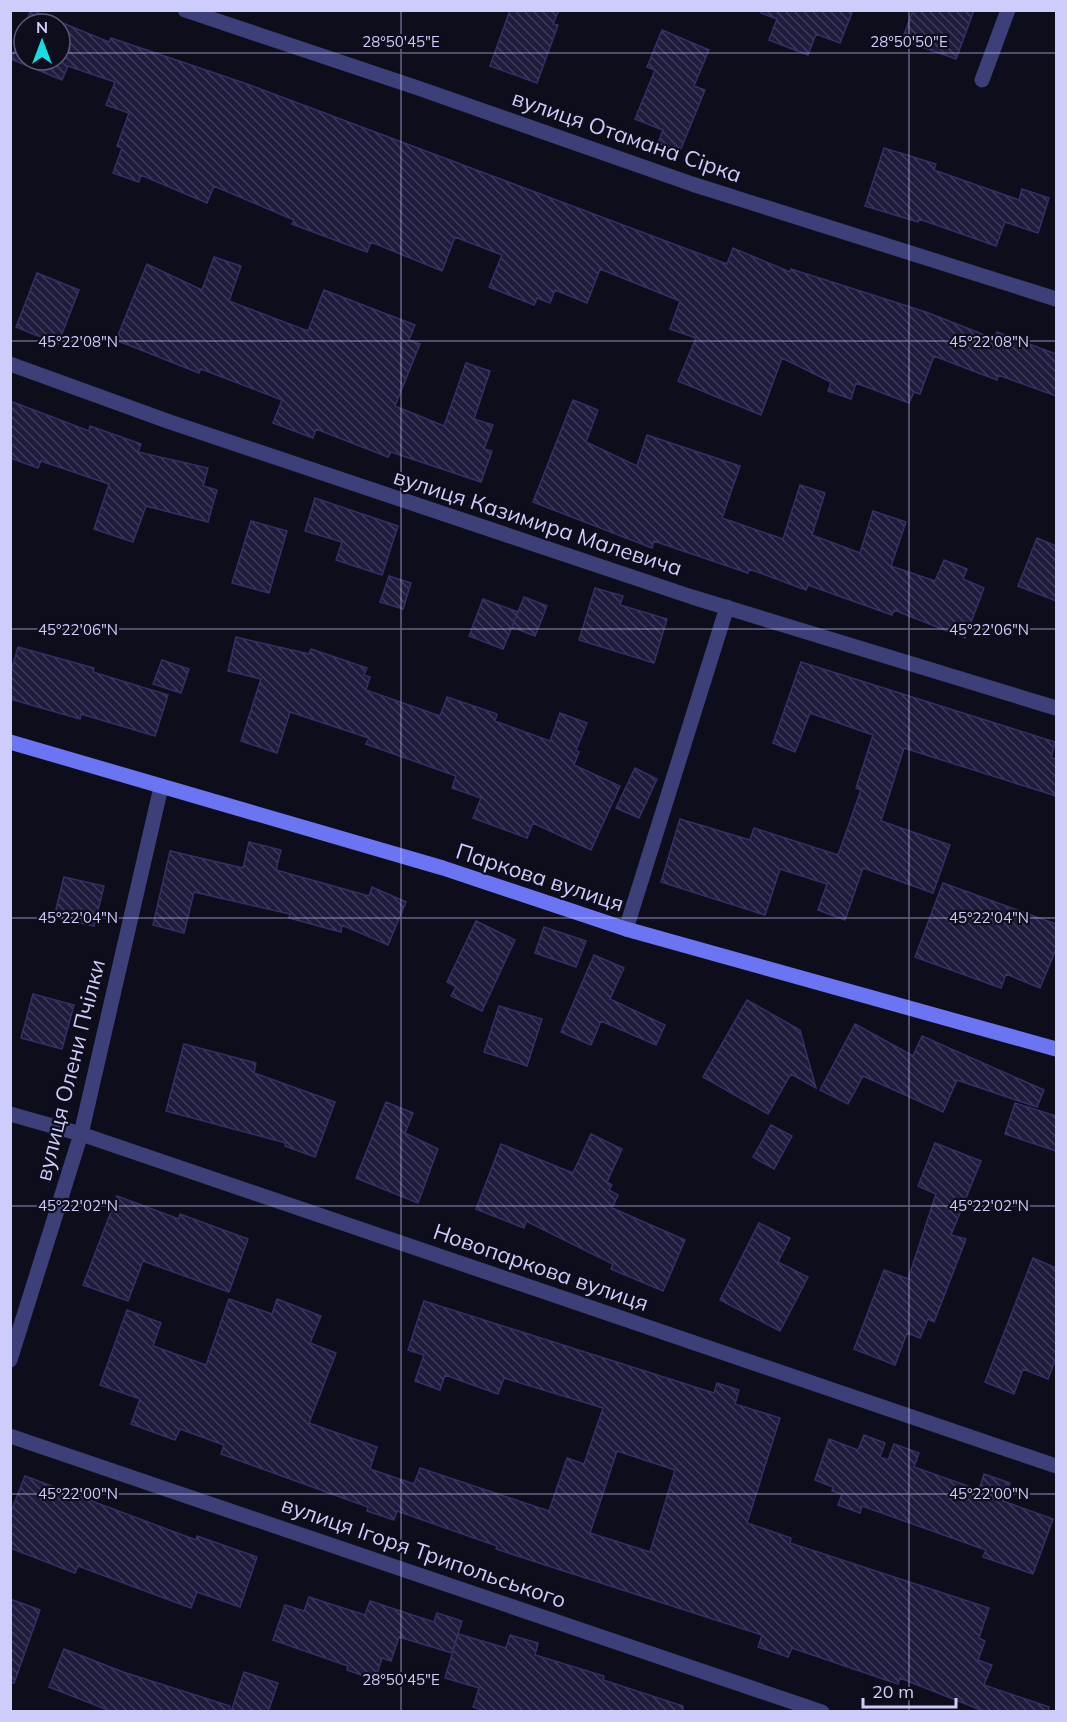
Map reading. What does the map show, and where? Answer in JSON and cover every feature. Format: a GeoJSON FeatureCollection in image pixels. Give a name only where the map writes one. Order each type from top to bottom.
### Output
{"type":"FeatureCollection","features":[{"type":"Feature","properties":{"kind":"street","name":"вулиця Отамана Сірка"},"geometry":{"type":"LineString","coordinates":[[185,10],[418,88],[692,184],[1056,299]]}},
{"type":"Feature","properties":{"kind":"street"},"geometry":{"type":"LineString","coordinates":[[982,80],[1008,10]]}},
{"type":"Feature","properties":{"kind":"street","name":"вулиця Казимира Малевича"},"geometry":{"type":"LineString","coordinates":[[10,364],[170,422],[727,607],[1056,708]]}},
{"type":"Feature","properties":{"kind":"street"},"geometry":{"type":"LineString","coordinates":[[626,929],[698,693],[727,607]]}},
{"type":"Feature","properties":{"kind":"street","name":"Паркова вулиця"},"geometry":{"type":"LineString","coordinates":[[10,742],[443,868],[626,929],[1056,1049]]}},
{"type":"Feature","properties":{"kind":"street","name":"вулиця Олени Пчілки"},"geometry":{"type":"LineString","coordinates":[[10,1360],[81,1134],[161,787]]}},
{"type":"Feature","properties":{"kind":"street","name":"Новопаркова вулиця"},"geometry":{"type":"LineString","coordinates":[[10,1114],[81,1134],[1056,1466]]}},
{"type":"Feature","properties":{"kind":"street","name":"вулиця Ігоря Трипольського"},"geometry":{"type":"LineString","coordinates":[[10,1436],[822,1712]]}},
{"type":"Feature","properties":{"kind":"building"},"geometry":{"type":"Polygon","coordinates":[[[510,10],[559,10],[553,24],[558,25],[537,83],[490,66],[510,10]]]}},
{"type":"Feature","properties":{"kind":"building"},"geometry":{"type":"Polygon","coordinates":[[[761,10],[853,10],[840,43],[816,34],[808,55],[769,40],[777,19],[761,13],[761,10]]]}},
{"type":"Feature","properties":{"kind":"building"},"geometry":{"type":"Polygon","coordinates":[[[913,10],[974,10],[956,59],[902,40],[913,10]]]}},
{"type":"Feature","properties":{"kind":"building"},"geometry":{"type":"Polygon","coordinates":[[[72,27],[109,42],[111,38],[247,84],[727,264],[733,248],[790,272],[791,269],[926,312],[995,339],[997,332],[1056,354],[1056,396],[998,375],[997,380],[934,356],[920,394],[914,392],[909,403],[856,383],[851,399],[828,391],[831,382],[782,358],[761,415],[678,381],[696,338],[670,329],[680,301],[600,269],[587,303],[555,290],[550,303],[537,298],[534,305],[489,287],[502,255],[455,237],[442,271],[371,242],[367,252],[292,224],[294,220],[214,186],[207,203],[141,175],[139,182],[113,173],[122,148],[117,146],[129,113],[106,105],[115,82],[72,67],[72,27]]]}},
{"type":"Feature","properties":{"kind":"building"},"geometry":{"type":"Polygon","coordinates":[[[662,30],[709,50],[694,86],[705,90],[680,151],[658,143],[663,130],[635,119],[655,70],[647,67],[662,30]]]}},
{"type":"Feature","properties":{"kind":"building"},"geometry":{"type":"Polygon","coordinates":[[[43,72],[65,72],[62,80],[43,72]]]}},
{"type":"Feature","properties":{"kind":"building"},"geometry":{"type":"Polygon","coordinates":[[[884,148],[936,164],[934,170],[1019,200],[1022,189],[1049,198],[1038,233],[1005,222],[996,246],[919,219],[918,222],[865,206],[884,148]]]}},
{"type":"Feature","properties":{"kind":"building"},"geometry":{"type":"Polygon","coordinates":[[[214,257],[241,266],[229,301],[308,331],[324,290],[415,325],[409,340],[420,344],[395,406],[444,426],[466,363],[490,371],[474,419],[493,425],[484,449],[492,451],[481,482],[391,452],[388,457],[316,429],[313,438],[273,423],[282,400],[201,369],[199,373],[116,340],[147,264],[202,290],[214,257]]]}},
{"type":"Feature","properties":{"kind":"building"},"geometry":{"type":"Polygon","coordinates":[[[37,273],[79,290],[58,344],[16,327],[37,273]]]}},
{"type":"Feature","properties":{"kind":"building"},"geometry":{"type":"Polygon","coordinates":[[[573,400],[598,410],[586,442],[637,466],[647,435],[740,466],[722,518],[783,539],[800,485],[825,493],[812,535],[860,553],[873,511],[906,522],[891,566],[935,581],[944,560],[967,569],[963,579],[984,588],[965,638],[894,610],[892,615],[808,585],[806,590],[749,569],[748,573],[654,541],[652,548],[533,502],[573,400]]]}},
{"type":"Feature","properties":{"kind":"building"},"geometry":{"type":"Polygon","coordinates":[[[10,401],[89,431],[90,426],[141,444],[138,452],[208,468],[203,486],[217,490],[208,522],[146,506],[133,542],[94,529],[109,484],[41,461],[38,468],[10,458],[10,401]]]}},
{"type":"Feature","properties":{"kind":"building"},"geometry":{"type":"Polygon","coordinates":[[[315,498],[398,526],[382,575],[336,560],[342,542],[305,531],[315,498]]]}},
{"type":"Feature","properties":{"kind":"building"},"geometry":{"type":"Polygon","coordinates":[[[251,521],[287,531],[269,593],[232,583],[251,521]]]}},
{"type":"Feature","properties":{"kind":"building"},"geometry":{"type":"Polygon","coordinates":[[[1037,538],[1056,546],[1056,601],[1018,586],[1037,538]]]}},
{"type":"Feature","properties":{"kind":"building"},"geometry":{"type":"Polygon","coordinates":[[[389,576],[411,583],[403,609],[380,602],[389,576]]]}},
{"type":"Feature","properties":{"kind":"building"},"geometry":{"type":"Polygon","coordinates":[[[595,588],[623,596],[620,605],[667,619],[654,663],[579,640],[595,588]]]}},
{"type":"Feature","properties":{"kind":"building"},"geometry":{"type":"Polygon","coordinates":[[[524,597],[547,606],[535,636],[512,627],[524,597]]]}},
{"type":"Feature","properties":{"kind":"building"},"geometry":{"type":"Polygon","coordinates":[[[483,599],[518,612],[503,649],[469,636],[483,599]]]}},
{"type":"Feature","properties":{"kind":"building"},"geometry":{"type":"Polygon","coordinates":[[[236,637],[309,654],[311,649],[367,668],[364,675],[370,677],[366,690],[440,716],[447,697],[497,714],[495,721],[550,741],[560,713],[587,723],[576,750],[579,752],[574,765],[620,786],[591,850],[533,823],[527,838],[473,818],[481,798],[452,788],[456,776],[366,744],[369,738],[290,712],[277,753],[241,741],[261,679],[228,671],[236,637]]]}},
{"type":"Feature","properties":{"kind":"building"},"geometry":{"type":"Polygon","coordinates":[[[18,647],[94,668],[93,672],[168,695],[155,736],[81,714],[80,719],[10,699],[10,675],[18,647]]]}},
{"type":"Feature","properties":{"kind":"building"},"geometry":{"type":"Polygon","coordinates":[[[162,660],[189,669],[181,693],[153,684],[162,660]]]}},
{"type":"Feature","properties":{"kind":"building"},"geometry":{"type":"Polygon","coordinates":[[[801,662],[1055,742],[1051,758],[1056,759],[1056,796],[904,748],[881,821],[950,845],[933,893],[863,868],[845,920],[818,910],[827,884],[780,869],[765,915],[661,882],[680,819],[750,840],[754,828],[838,855],[861,790],[856,788],[873,735],[810,713],[795,752],[773,743],[801,662]]]}},
{"type":"Feature","properties":{"kind":"building"},"geometry":{"type":"Polygon","coordinates":[[[635,768],[657,779],[639,818],[616,808],[635,768]]]}},
{"type":"Feature","properties":{"kind":"building"},"geometry":{"type":"Polygon","coordinates":[[[249,842],[281,850],[276,870],[369,896],[372,887],[406,902],[388,945],[342,925],[341,932],[289,918],[290,914],[194,892],[184,933],[153,925],[170,851],[243,868],[249,842]]]}},
{"type":"Feature","properties":{"kind":"building"},"geometry":{"type":"Polygon","coordinates":[[[64,877],[104,886],[94,926],[54,917],[64,877]]]}},
{"type":"Feature","properties":{"kind":"building"},"geometry":{"type":"Polygon","coordinates":[[[943,883],[1056,924],[1056,949],[1040,988],[1006,974],[1001,988],[915,957],[943,883]]]}},
{"type":"Feature","properties":{"kind":"building"},"geometry":{"type":"Polygon","coordinates":[[[476,921],[515,940],[482,1011],[451,996],[456,987],[447,982],[476,921]]]}},
{"type":"Feature","properties":{"kind":"building"},"geometry":{"type":"Polygon","coordinates":[[[544,927],[586,941],[576,967],[535,953],[544,927]]]}},
{"type":"Feature","properties":{"kind":"building"},"geometry":{"type":"Polygon","coordinates":[[[594,955],[624,968],[610,999],[665,1025],[656,1045],[601,1021],[591,1045],[561,1032],[594,955]]]}},
{"type":"Feature","properties":{"kind":"building"},"geometry":{"type":"Polygon","coordinates":[[[33,994],[74,1005],[62,1049],[21,1038],[33,994]]]}},
{"type":"Feature","properties":{"kind":"building"},"geometry":{"type":"Polygon","coordinates":[[[747,1000],[800,1030],[816,1088],[791,1074],[768,1114],[703,1077],[747,1000]]]}},
{"type":"Feature","properties":{"kind":"building"},"geometry":{"type":"Polygon","coordinates":[[[499,1006],[542,1019],[527,1066],[484,1052],[499,1006]]]}},
{"type":"Feature","properties":{"kind":"building"},"geometry":{"type":"Polygon","coordinates":[[[855,1024],[913,1056],[922,1036],[1044,1090],[1037,1107],[957,1080],[943,1112],[863,1076],[848,1104],[820,1090],[855,1024]]]}},
{"type":"Feature","properties":{"kind":"building"},"geometry":{"type":"Polygon","coordinates":[[[184,1044],[256,1063],[254,1073],[335,1102],[315,1157],[285,1146],[286,1143],[166,1111],[184,1044]]]}},
{"type":"Feature","properties":{"kind":"building"},"geometry":{"type":"Polygon","coordinates":[[[386,1102],[413,1113],[405,1133],[438,1149],[418,1203],[356,1178],[386,1102]]]}},
{"type":"Feature","properties":{"kind":"building"},"geometry":{"type":"Polygon","coordinates":[[[1015,1103],[1056,1116],[1056,1151],[1005,1134],[1015,1103]]]}},
{"type":"Feature","properties":{"kind":"building"},"geometry":{"type":"Polygon","coordinates":[[[771,1125],[792,1136],[774,1169],[753,1157],[771,1125]]]}},
{"type":"Feature","properties":{"kind":"building"},"geometry":{"type":"Polygon","coordinates":[[[591,1134],[622,1149],[607,1182],[612,1185],[609,1190],[618,1195],[612,1208],[685,1240],[663,1291],[611,1269],[613,1264],[526,1221],[524,1228],[476,1209],[501,1144],[573,1173],[591,1134]]]}},
{"type":"Feature","properties":{"kind":"building"},"geometry":{"type":"Polygon","coordinates":[[[935,1143],[981,1161],[951,1235],[966,1239],[934,1322],[928,1319],[920,1338],[907,1333],[895,1365],[854,1349],[884,1270],[908,1279],[936,1194],[918,1186],[935,1143]]]}},
{"type":"Feature","properties":{"kind":"building"},"geometry":{"type":"Polygon","coordinates":[[[117,1196],[179,1219],[180,1214],[248,1239],[229,1292],[143,1261],[128,1301],[83,1285],[117,1196]]]}},
{"type":"Feature","properties":{"kind":"building"},"geometry":{"type":"Polygon","coordinates":[[[759,1223],[790,1238],[778,1262],[808,1277],[780,1331],[720,1300],[759,1223]]]}},
{"type":"Feature","properties":{"kind":"building"},"geometry":{"type":"Polygon","coordinates":[[[1033,1258],[1056,1268],[1056,1358],[1048,1379],[1023,1369],[1014,1394],[985,1382],[1033,1258]]]}},
{"type":"Feature","properties":{"kind":"building"},"geometry":{"type":"Polygon","coordinates":[[[229,1299],[272,1314],[277,1299],[321,1316],[310,1343],[336,1353],[309,1423],[377,1447],[370,1469],[414,1484],[420,1468],[549,1511],[567,1458],[584,1464],[603,1408],[504,1378],[498,1394],[445,1375],[440,1390],[415,1381],[424,1355],[408,1350],[424,1301],[714,1393],[717,1383],[739,1390],[735,1404],[780,1418],[747,1523],[791,1538],[790,1543],[989,1608],[979,1638],[985,1641],[978,1660],[992,1665],[984,1685],[1049,1707],[1048,1712],[986,1712],[900,1678],[898,1684],[792,1648],[788,1657],[758,1647],[762,1635],[496,1549],[497,1546],[397,1511],[394,1520],[367,1511],[368,1507],[221,1454],[224,1445],[180,1429],[175,1440],[131,1424],[140,1399],[100,1385],[127,1310],[161,1323],[153,1346],[206,1365],[229,1299]],[[617,1451],[590,1533],[650,1552],[675,1470],[617,1451]]]}},
{"type":"Feature","properties":{"kind":"building"},"geometry":{"type":"Polygon","coordinates":[[[864,1435],[885,1443],[880,1457],[888,1460],[894,1444],[919,1453],[914,1467],[979,1490],[984,1474],[1010,1483],[1003,1501],[1053,1519],[1033,1574],[983,1557],[986,1550],[862,1506],[860,1513],[838,1505],[842,1494],[832,1491],[833,1487],[815,1480],[829,1439],[858,1450],[864,1435]]]}},
{"type":"Feature","properties":{"kind":"building"},"geometry":{"type":"Polygon","coordinates":[[[25,1476],[196,1540],[197,1536],[257,1557],[240,1607],[197,1592],[191,1608],[78,1566],[75,1573],[10,1548],[10,1514],[25,1476]]]}},
{"type":"Feature","properties":{"kind":"building"},"geometry":{"type":"Polygon","coordinates":[[[309,1597],[365,1615],[370,1601],[434,1622],[437,1613],[462,1621],[452,1653],[399,1637],[391,1661],[382,1658],[375,1680],[347,1670],[348,1666],[273,1640],[285,1605],[304,1611],[309,1597]]]}},
{"type":"Feature","properties":{"kind":"building"},"geometry":{"type":"Polygon","coordinates":[[[10,1599],[40,1610],[14,1683],[10,1682],[10,1599]]]}},
{"type":"Feature","properties":{"kind":"building"},"geometry":{"type":"Polygon","coordinates":[[[458,1634],[506,1648],[510,1635],[538,1643],[535,1655],[604,1676],[603,1680],[683,1706],[683,1712],[487,1712],[473,1707],[479,1688],[445,1678],[458,1634]]]}},
{"type":"Feature","properties":{"kind":"building"},"geometry":{"type":"Polygon","coordinates":[[[64,1649],[123,1672],[230,1706],[229,1712],[113,1712],[49,1687],[64,1649]]]}},
{"type":"Feature","properties":{"kind":"building"},"geometry":{"type":"Polygon","coordinates":[[[244,1672],[278,1683],[268,1712],[231,1712],[244,1672]]]}}]}
